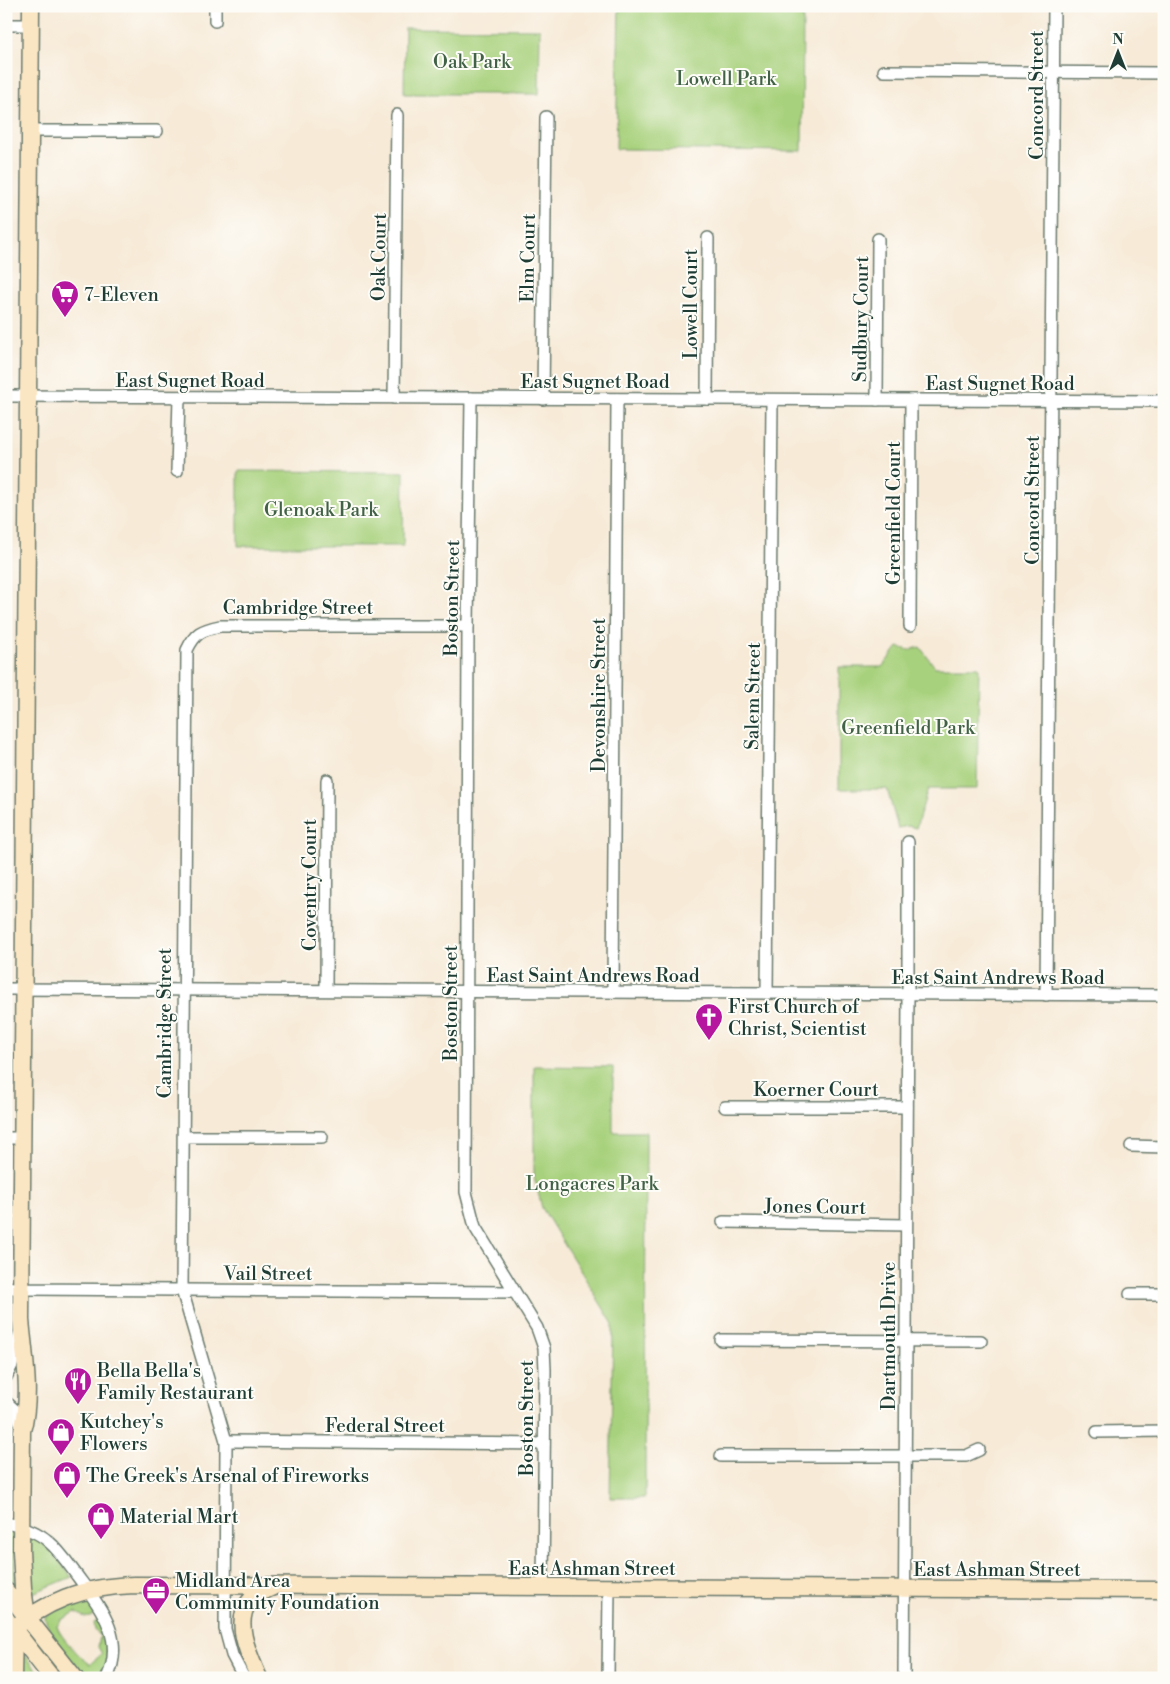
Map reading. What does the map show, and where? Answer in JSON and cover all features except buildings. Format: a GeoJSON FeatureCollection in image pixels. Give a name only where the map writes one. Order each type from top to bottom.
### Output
{"type":"FeatureCollection","features":[{"type":"Feature","properties":{"kind":"street"},"geometry":{"type":"LineString","coordinates":[[27,1617],[14,1525],[22,1431],[26,1418],[26,1376],[21,1320],[14,1288],[14,989],[27,396],[31,6]]}},
{"type":"Feature","properties":{"kind":"street"},"geometry":{"type":"LineString","coordinates":[[215,21],[216,6]]}},
{"type":"Feature","properties":{"kind":"street","name":"Concord Street"},"geometry":{"type":"LineString","coordinates":[[1046,995],[1054,6]]}},
{"type":"Feature","properties":{"kind":"street"},"geometry":{"type":"LineString","coordinates":[[6,25],[31,25]]}},
{"type":"Feature","properties":{"kind":"street"},"geometry":{"type":"LineString","coordinates":[[884,72],[1164,73]]}},
{"type":"Feature","properties":{"kind":"street","name":"Oak Court"},"geometry":{"type":"LineString","coordinates":[[394,398],[397,116]]}},
{"type":"Feature","properties":{"kind":"street","name":"Elm Court"},"geometry":{"type":"LineString","coordinates":[[543,399],[546,117]]}},
{"type":"Feature","properties":{"kind":"street"},"geometry":{"type":"LineString","coordinates":[[30,131],[157,131]]}},
{"type":"Feature","properties":{"kind":"street","name":"Lowell Court"},"geometry":{"type":"LineString","coordinates":[[707,399],[708,238]]}},
{"type":"Feature","properties":{"kind":"street","name":"Sudbury Court"},"geometry":{"type":"LineString","coordinates":[[877,400],[878,238]]}},
{"type":"Feature","properties":{"kind":"street","name":"East Sugnet Road"},"geometry":{"type":"LineString","coordinates":[[6,396],[1164,401]]}},
{"type":"Feature","properties":{"kind":"street"},"geometry":{"type":"LineString","coordinates":[[177,471],[178,397]]}},
{"type":"Feature","properties":{"kind":"street","name":"Boston Street"},"geometry":{"type":"LineString","coordinates":[[471,398],[468,626],[466,1192],[475,1227],[537,1328],[544,1348],[543,1588]]}},
{"type":"Feature","properties":{"kind":"street","name":"Devonshire Street"},"geometry":{"type":"LineString","coordinates":[[613,992],[617,399]]}},
{"type":"Feature","properties":{"kind":"street","name":"Salem Street"},"geometry":{"type":"LineString","coordinates":[[767,993],[772,400]]}},
{"type":"Feature","properties":{"kind":"street","name":"Greenfield Court"},"geometry":{"type":"LineString","coordinates":[[910,626],[911,400]]}},
{"type":"Feature","properties":{"kind":"street","name":"Cambridge Street"},"geometry":{"type":"LineString","coordinates":[[244,1678],[232,1655],[225,1629],[226,1442],[182,1290],[187,650],[192,639],[204,629],[220,626],[468,626]]}},
{"type":"Feature","properties":{"kind":"street","name":"Coventry Court"},"geometry":{"type":"LineString","coordinates":[[326,990],[327,780]]}},
{"type":"Feature","properties":{"kind":"street","name":"Dartmouth Drive"},"geometry":{"type":"LineString","coordinates":[[904,1678],[908,842]]}},
{"type":"Feature","properties":{"kind":"street","name":"East Saint Andrews Road"},"geometry":{"type":"LineString","coordinates":[[14,989],[1164,995]]}},
{"type":"Feature","properties":{"kind":"street","name":"Koerner Court"},"geometry":{"type":"LineString","coordinates":[[725,1107],[907,1107]]}},
{"type":"Feature","properties":{"kind":"street"},"geometry":{"type":"LineString","coordinates":[[184,1137],[322,1137]]}},
{"type":"Feature","properties":{"kind":"street"},"geometry":{"type":"LineString","coordinates":[[1131,1146],[1164,1146]]}},
{"type":"Feature","properties":{"kind":"street","name":"Jones Court"},"geometry":{"type":"LineString","coordinates":[[723,1222],[906,1225]]}},
{"type":"Feature","properties":{"kind":"street","name":"Vail Street"},"geometry":{"type":"LineString","coordinates":[[14,1288],[514,1292]]}},
{"type":"Feature","properties":{"kind":"street"},"geometry":{"type":"LineString","coordinates":[[1130,1294],[1164,1294]]}},
{"type":"Feature","properties":{"kind":"street"},"geometry":{"type":"LineString","coordinates":[[6,1378],[14,1358],[21,1320]]}},
{"type":"Feature","properties":{"kind":"street"},"geometry":{"type":"LineString","coordinates":[[721,1340],[982,1341]]}},
{"type":"Feature","properties":{"kind":"street"},"geometry":{"type":"LineString","coordinates":[[6,1402],[16,1411],[22,1431]]}},
{"type":"Feature","properties":{"kind":"street"},"geometry":{"type":"LineString","coordinates":[[1097,1432],[1164,1432]]}},
{"type":"Feature","properties":{"kind":"street","name":"Federal Street"},"geometry":{"type":"LineString","coordinates":[[226,1442],[544,1444]]}},
{"type":"Feature","properties":{"kind":"street"},"geometry":{"type":"LineString","coordinates":[[721,1456],[966,1456],[979,1450]]}},
{"type":"Feature","properties":{"kind":"street"},"geometry":{"type":"LineString","coordinates":[[14,1525],[47,1540],[65,1560],[102,1610],[109,1624],[113,1643],[110,1671],[107,1678]]}},
{"type":"Feature","properties":{"kind":"street","name":"East Ashman Street"},"geometry":{"type":"LineString","coordinates":[[9,1627],[63,1598],[87,1590],[134,1585],[1164,1590]]}},
{"type":"Feature","properties":{"kind":"street"},"geometry":{"type":"LineString","coordinates":[[259,1678],[246,1643],[244,1614],[249,1602],[256,1595],[275,1586]]}},
{"type":"Feature","properties":{"kind":"street"},"geometry":{"type":"LineString","coordinates":[[608,1678],[609,1588]]}},
{"type":"Feature","properties":{"kind":"street"},"geometry":{"type":"LineString","coordinates":[[6,1591],[75,1678]]}},
{"type":"Feature","properties":{"kind":"street"},"geometry":{"type":"LineString","coordinates":[[9,1627],[13,1678]]}},
{"type":"Feature","properties":{"kind":"street"},"geometry":{"type":"LineString","coordinates":[[9,1627],[52,1678]]}},
{"type":"Feature","properties":{"kind":"green space","name":"Lowell Park"},"geometry":{"type":"Polygon","coordinates":[[[619,6],[803,6],[802,151],[616,149],[619,6]]]}},
{"type":"Feature","properties":{"kind":"green space","name":"Oak Park"},"geometry":{"type":"Polygon","coordinates":[[[405,28],[540,29],[539,94],[404,94],[405,28]]]}},
{"type":"Feature","properties":{"kind":"green space","name":"Glenoak Park"},"geometry":{"type":"Polygon","coordinates":[[[238,471],[404,472],[403,546],[238,546],[238,471]]]}},
{"type":"Feature","properties":{"kind":"green space","name":"Greenfield Park"},"geometry":{"type":"Polygon","coordinates":[[[898,647],[909,650],[920,647],[935,667],[979,667],[977,789],[928,789],[916,828],[908,826],[898,828],[887,789],[839,789],[839,667],[882,667],[898,647]]]}},
{"type":"Feature","properties":{"kind":"green space","name":"Longacres Park"},"geometry":{"type":"Polygon","coordinates":[[[534,1066],[613,1067],[613,1132],[646,1132],[645,1498],[610,1498],[613,1324],[542,1208],[534,1176],[534,1066]]]}},
{"type":"Feature","properties":{"kind":"green space"},"geometry":{"type":"Polygon","coordinates":[[[6,1528],[11,1531],[14,1537],[16,1588],[11,1590],[6,1583],[6,1528]]]}},
{"type":"Feature","properties":{"kind":"green space"},"geometry":{"type":"Polygon","coordinates":[[[30,1536],[48,1548],[72,1577],[33,1593],[29,1571],[30,1536]]]}},
{"type":"Feature","properties":{"kind":"green space"},"geometry":{"type":"Polygon","coordinates":[[[88,1600],[96,1610],[92,1616],[85,1617],[76,1612],[61,1620],[57,1626],[62,1636],[90,1664],[102,1654],[98,1647],[100,1636],[95,1629],[94,1623],[98,1620],[102,1621],[107,1643],[107,1656],[101,1678],[86,1678],[56,1639],[46,1623],[45,1617],[65,1607],[88,1600]]]}},
{"type":"Feature","properties":{"kind":"green space"},"geometry":{"type":"Polygon","coordinates":[[[20,1649],[43,1678],[17,1678],[20,1649]]]}},
{"type":"Feature","properties":{"kind":"place","name":"7-Eleven"},"geometry":{"type":"Point","coordinates":[65,318]}},
{"type":"Feature","properties":{"kind":"place","name":"First Church of Christ, Scientist"},"geometry":{"type":"Point","coordinates":[709,1041]}},
{"type":"Feature","properties":{"kind":"place","name":"Bella Bella's Family Restaurant"},"geometry":{"type":"Point","coordinates":[78,1405]}},
{"type":"Feature","properties":{"kind":"place","name":"Kutchey's Flowers"},"geometry":{"type":"Point","coordinates":[61,1456]}},
{"type":"Feature","properties":{"kind":"place","name":"The Greek's Arsenal of Fireworks"},"geometry":{"type":"Point","coordinates":[67,1499]}},
{"type":"Feature","properties":{"kind":"place","name":"Material Mart"},"geometry":{"type":"Point","coordinates":[101,1540]}},
{"type":"Feature","properties":{"kind":"place","name":"Midland Area Community Foundation"},"geometry":{"type":"Point","coordinates":[156,1615]}}]}
